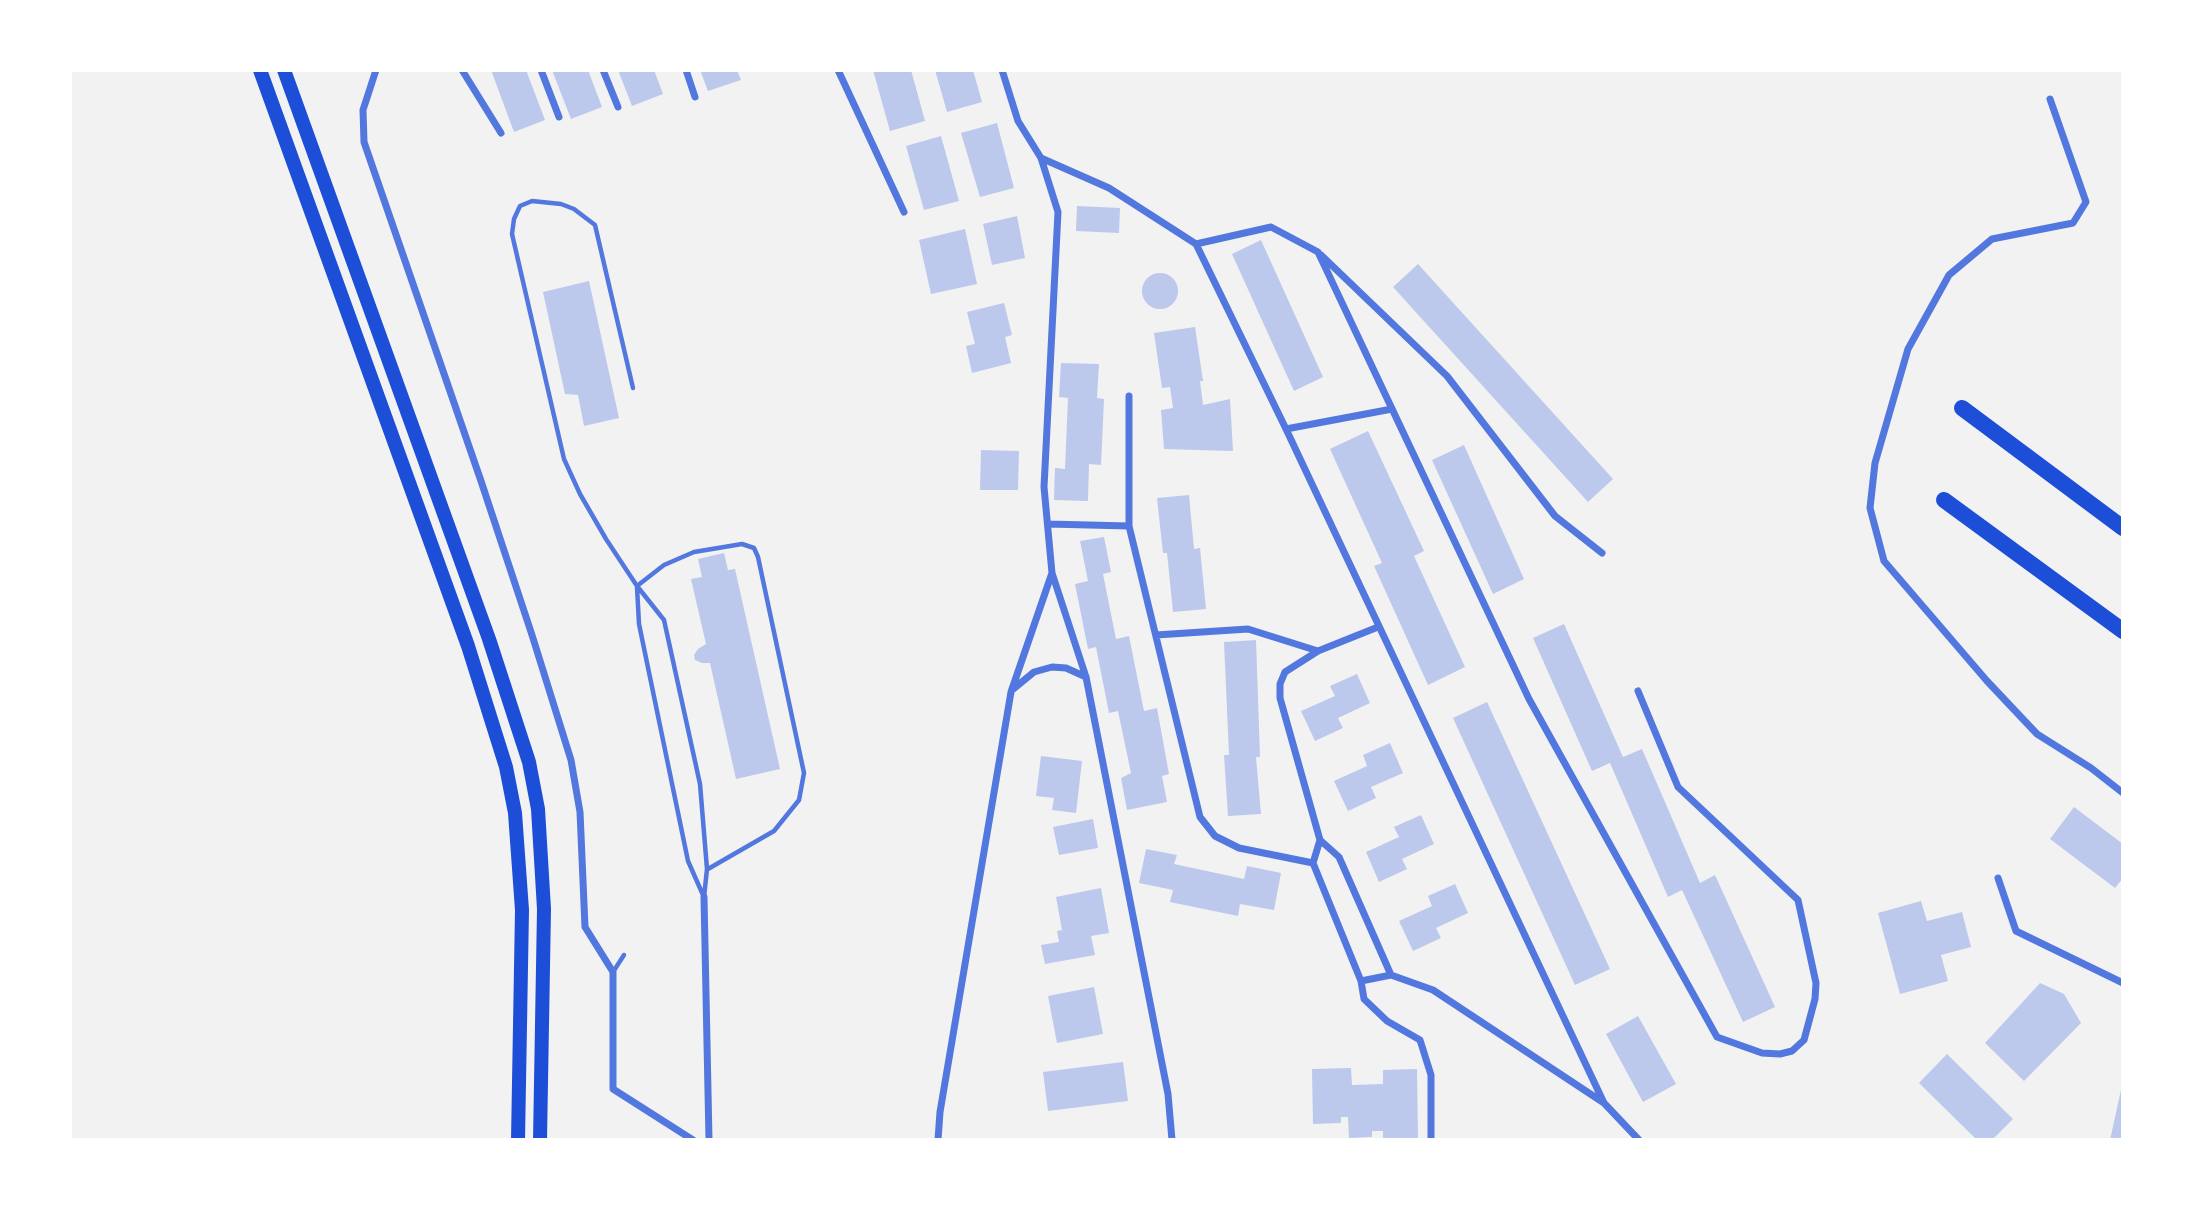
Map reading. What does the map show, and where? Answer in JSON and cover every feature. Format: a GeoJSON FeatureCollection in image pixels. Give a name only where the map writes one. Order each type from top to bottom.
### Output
{"type":"FeatureCollection","features":[{"type":"Feature","properties":{"kind":"highway"},"geometry":{"type":"LineString","coordinates":[[260,70],[468,646],[506,767],[515,813],[522,910],[518,1140]]}},
{"type":"Feature","properties":{"kind":"highway"},"geometry":{"type":"LineString","coordinates":[[284,70],[489,639],[529,762],[538,809],[544,896],[540,1140]]}},
{"type":"Feature","properties":{"kind":"highway"},"geometry":{"type":"LineString","coordinates":[[1962,408],[2123,528]]}},
{"type":"Feature","properties":{"kind":"highway"},"geometry":{"type":"LineString","coordinates":[[1944,500],[2123,631]]}},
{"type":"Feature","properties":{"kind":"street"},"geometry":{"type":"LineString","coordinates":[[376,70],[371,78],[363,110],[364,142],[481,481],[570,760],[580,812],[585,927],[613,972],[613,1090],[694,1140]]}},
{"type":"Feature","properties":{"kind":"street"},"geometry":{"type":"LineString","coordinates":[[462,70],[500,133]]}},
{"type":"Feature","properties":{"kind":"street"},"geometry":{"type":"LineString","coordinates":[[541,70],[559,117]]}},
{"type":"Feature","properties":{"kind":"street"},"geometry":{"type":"LineString","coordinates":[[603,70],[618,107]]}},
{"type":"Feature","properties":{"kind":"street"},"geometry":{"type":"LineString","coordinates":[[685,70],[695,97]]}},
{"type":"Feature","properties":{"kind":"street"},"geometry":{"type":"LineString","coordinates":[[838,70],[904,212]]}},
{"type":"Feature","properties":{"kind":"street"},"geometry":{"type":"LineString","coordinates":[[1002,70],[1018,121],[1041,158],[1058,212],[1045,487],[1052,573],[1086,677],[1168,1094],[1172,1140]]}},
{"type":"Feature","properties":{"kind":"street"},"geometry":{"type":"LineString","coordinates":[[2050,99],[2086,202],[2073,223],[1992,239],[1949,275],[1908,349],[1875,463],[1870,508],[1884,561],[1987,681],[2037,734],[2091,768],[2123,793]]}},
{"type":"Feature","properties":{"kind":"street"},"geometry":{"type":"LineString","coordinates":[[1041,158],[1109,188],[1196,244],[1604,1103]]}},
{"type":"Feature","properties":{"kind":"street"},"geometry":{"type":"LineString","coordinates":[[1196,244],[1271,227],[1318,252],[1447,376],[1555,516],[1601,553]]}},
{"type":"Feature","properties":{"kind":"street"},"geometry":{"type":"LineString","coordinates":[[1318,252],[1529,699],[1717,1037],[1762,1053],[1780,1054],[1792,1051],[1804,1040],[1815,999],[1816,983],[1798,900],[1678,787],[1638,691]]}},
{"type":"Feature","properties":{"kind":"street"},"geometry":{"type":"LineString","coordinates":[[1129,396],[1129,526],[1200,817],[1215,835],[1239,848],[1313,863]]}},
{"type":"Feature","properties":{"kind":"street"},"geometry":{"type":"LineString","coordinates":[[1286,429],[1392,409]]}},
{"type":"Feature","properties":{"kind":"street"},"geometry":{"type":"LineString","coordinates":[[1048,524],[1129,526]]}},
{"type":"Feature","properties":{"kind":"street"},"geometry":{"type":"LineString","coordinates":[[938,1140],[940,1112],[1011,692],[1052,573]]}},
{"type":"Feature","properties":{"kind":"street"},"geometry":{"type":"LineString","coordinates":[[1378,627],[1318,652],[1285,672],[1280,684],[1280,698],[1320,840],[1339,857],[1391,975]]}},
{"type":"Feature","properties":{"kind":"street"},"geometry":{"type":"LineString","coordinates":[[1156,635],[1248,629],[1318,652]]}},
{"type":"Feature","properties":{"kind":"street"},"geometry":{"type":"LineString","coordinates":[[1011,692],[1034,672],[1052,667],[1066,668],[1086,677]]}},
{"type":"Feature","properties":{"kind":"street"},"geometry":{"type":"LineString","coordinates":[[1320,840],[1313,863],[1361,981],[1364,999],[1387,1021],[1420,1040],[1431,1074],[1431,1140]]}},
{"type":"Feature","properties":{"kind":"street"},"geometry":{"type":"LineString","coordinates":[[1998,878],[2016,931],[2123,983]]}},
{"type":"Feature","properties":{"kind":"street"},"geometry":{"type":"LineString","coordinates":[[704,897],[709,1140]]}},
{"type":"Feature","properties":{"kind":"street"},"geometry":{"type":"LineString","coordinates":[[1361,981],[1391,975],[1433,990],[1604,1103],[1639,1140]]}},
{"type":"Feature","properties":{"kind":"lane"},"geometry":{"type":"LineString","coordinates":[[634,388],[596,225],[574,209],[561,204],[532,201],[520,206],[512,233],[564,459],[593,516],[637,586],[664,620],[700,785],[708,869],[704,897]]}},
{"type":"Feature","properties":{"kind":"lane"},"geometry":{"type":"LineString","coordinates":[[637,586],[664,565],[694,552],[742,544],[754,548],[758,557],[804,773],[799,800],[774,831],[708,869]]}},
{"type":"Feature","properties":{"kind":"lane"},"geometry":{"type":"LineString","coordinates":[[637,586],[639,624],[688,861],[704,897]]}},
{"type":"Feature","properties":{"kind":"lane"},"geometry":{"type":"LineString","coordinates":[[613,972],[624,955]]}},
{"type":"Feature","properties":{"kind":"building"},"geometry":{"type":"Polygon","coordinates":[[[491,70],[526,70],[545,120],[514,132],[491,70]]]}},
{"type":"Feature","properties":{"kind":"building"},"geometry":{"type":"Polygon","coordinates":[[[552,70],[588,70],[602,107],[571,119],[552,70]]]}},
{"type":"Feature","properties":{"kind":"building"},"geometry":{"type":"Polygon","coordinates":[[[618,70],[654,70],[663,94],[632,106],[618,70]]]}},
{"type":"Feature","properties":{"kind":"building"},"geometry":{"type":"Polygon","coordinates":[[[700,70],[737,70],[741,80],[708,91],[700,70]]]}},
{"type":"Feature","properties":{"kind":"building"},"geometry":{"type":"Polygon","coordinates":[[[873,70],[911,70],[925,121],[890,131],[873,70]]]}},
{"type":"Feature","properties":{"kind":"building"},"geometry":{"type":"Polygon","coordinates":[[[935,70],[973,70],[982,102],[947,112],[935,70]]]}},
{"type":"Feature","properties":{"kind":"building"},"geometry":{"type":"Polygon","coordinates":[[[997,123],[1014,188],[980,197],[961,133],[997,123]]]}},
{"type":"Feature","properties":{"kind":"building"},"geometry":{"type":"Polygon","coordinates":[[[941,136],[959,201],[924,210],[906,146],[941,136]]]}},
{"type":"Feature","properties":{"kind":"building"},"geometry":{"type":"Polygon","coordinates":[[[1077,206],[1120,208],[1119,233],[1076,231],[1077,206]]]}},
{"type":"Feature","properties":{"kind":"building"},"geometry":{"type":"Polygon","coordinates":[[[1017,216],[1025,258],[992,265],[983,224],[1017,216]]]}},
{"type":"Feature","properties":{"kind":"building"},"geometry":{"type":"Polygon","coordinates":[[[965,229],[977,284],[931,294],[919,240],[965,229]]]}},
{"type":"Feature","properties":{"kind":"building"},"geometry":{"type":"Polygon","coordinates":[[[1261,240],[1323,377],[1294,391],[1232,254],[1261,240]]]}},
{"type":"Feature","properties":{"kind":"building"},"geometry":{"type":"Polygon","coordinates":[[[1418,264],[1613,479],[1588,502],[1393,287],[1418,264]]]}},
{"type":"Feature","properties":{"kind":"building"},"geometry":{"type":"Polygon","coordinates":[[[1160,273],[1173,278],[1178,291],[1173,304],[1160,309],[1147,304],[1142,291],[1147,278],[1160,273]]]}},
{"type":"Feature","properties":{"kind":"building"},"geometry":{"type":"Polygon","coordinates":[[[589,281],[619,418],[584,426],[578,395],[565,394],[543,292],[589,281]]]}},
{"type":"Feature","properties":{"kind":"building"},"geometry":{"type":"Polygon","coordinates":[[[1004,303],[1012,335],[1005,337],[1011,363],[972,373],[966,346],[975,344],[967,312],[1004,303]]]}},
{"type":"Feature","properties":{"kind":"building"},"geometry":{"type":"Polygon","coordinates":[[[1195,327],[1203,381],[1200,381],[1203,405],[1230,399],[1233,451],[1164,449],[1161,410],[1173,408],[1170,387],[1162,388],[1154,333],[1195,327]]]}},
{"type":"Feature","properties":{"kind":"building"},"geometry":{"type":"Polygon","coordinates":[[[1061,363],[1099,364],[1097,398],[1104,399],[1101,465],[1089,464],[1088,501],[1054,500],[1055,468],[1065,469],[1068,398],[1059,397],[1061,363]]]}},
{"type":"Feature","properties":{"kind":"building"},"geometry":{"type":"Polygon","coordinates":[[[1368,431],[1424,551],[1414,556],[1465,667],[1428,685],[1374,566],[1382,563],[1330,449],[1368,431]]]}},
{"type":"Feature","properties":{"kind":"building"},"geometry":{"type":"Polygon","coordinates":[[[1464,445],[1524,579],[1493,594],[1432,460],[1464,445]]]}},
{"type":"Feature","properties":{"kind":"building"},"geometry":{"type":"Polygon","coordinates":[[[981,450],[1019,451],[1018,490],[980,490],[981,450]]]}},
{"type":"Feature","properties":{"kind":"building"},"geometry":{"type":"Polygon","coordinates":[[[1189,495],[1194,549],[1200,548],[1206,609],[1173,612],[1167,553],[1163,553],[1157,498],[1189,495]]]}},
{"type":"Feature","properties":{"kind":"building"},"geometry":{"type":"Polygon","coordinates":[[[1104,537],[1111,572],[1103,574],[1116,639],[1129,636],[1144,711],[1157,708],[1169,774],[1162,776],[1167,802],[1127,810],[1121,778],[1131,773],[1118,711],[1109,713],[1096,647],[1088,649],[1075,584],[1088,581],[1080,541],[1104,537]]]}},
{"type":"Feature","properties":{"kind":"building"},"geometry":{"type":"Polygon","coordinates":[[[724,553],[728,570],[735,569],[780,769],[736,779],[710,663],[695,660],[694,655],[706,644],[691,579],[702,577],[698,559],[724,553]]]}},
{"type":"Feature","properties":{"kind":"building"},"geometry":{"type":"Polygon","coordinates":[[[1564,624],[1623,757],[1642,749],[1700,883],[1715,875],[1775,1007],[1743,1022],[1682,890],[1668,897],[1610,763],[1592,771],[1533,638],[1564,624]]]}},
{"type":"Feature","properties":{"kind":"building"},"geometry":{"type":"Polygon","coordinates":[[[1256,640],[1260,757],[1256,757],[1261,814],[1228,816],[1224,755],[1229,755],[1224,642],[1256,640]]]}},
{"type":"Feature","properties":{"kind":"building"},"geometry":{"type":"Polygon","coordinates":[[[1357,674],[1370,703],[1338,718],[1343,728],[1315,741],[1301,711],[1335,696],[1330,686],[1357,674]]]}},
{"type":"Feature","properties":{"kind":"building"},"geometry":{"type":"Polygon","coordinates":[[[1487,702],[1610,969],[1575,985],[1453,718],[1487,702]]]}},
{"type":"Feature","properties":{"kind":"building"},"geometry":{"type":"Polygon","coordinates":[[[1390,743],[1403,773],[1371,787],[1376,798],[1348,811],[1334,781],[1367,766],[1363,755],[1390,743]]]}},
{"type":"Feature","properties":{"kind":"building"},"geometry":{"type":"Polygon","coordinates":[[[1041,756],[1082,761],[1076,813],[1052,810],[1054,798],[1036,796],[1041,756]]]}},
{"type":"Feature","properties":{"kind":"building"},"geometry":{"type":"Polygon","coordinates":[[[2074,807],[2123,844],[2123,878],[2115,888],[2050,839],[2074,807]]]}},
{"type":"Feature","properties":{"kind":"building"},"geometry":{"type":"Polygon","coordinates":[[[1421,815],[1434,844],[1402,859],[1407,869],[1379,882],[1366,852],[1399,837],[1394,827],[1421,815]]]}},
{"type":"Feature","properties":{"kind":"building"},"geometry":{"type":"Polygon","coordinates":[[[1093,819],[1098,848],[1059,855],[1053,827],[1093,819]]]}},
{"type":"Feature","properties":{"kind":"building"},"geometry":{"type":"Polygon","coordinates":[[[1146,849],[1177,855],[1174,864],[1244,879],[1247,866],[1281,873],[1274,910],[1240,904],[1238,916],[1170,902],[1173,890],[1139,883],[1146,849]]]}},
{"type":"Feature","properties":{"kind":"building"},"geometry":{"type":"Polygon","coordinates":[[[1455,884],[1468,913],[1436,928],[1441,938],[1413,951],[1399,921],[1432,906],[1428,896],[1455,884]]]}},
{"type":"Feature","properties":{"kind":"building"},"geometry":{"type":"Polygon","coordinates":[[[1101,888],[1109,933],[1091,936],[1095,955],[1045,964],[1041,945],[1059,942],[1057,931],[1062,930],[1056,897],[1101,888]]]}},
{"type":"Feature","properties":{"kind":"building"},"geometry":{"type":"Polygon","coordinates":[[[1921,901],[1927,921],[1962,912],[1971,947],[1941,955],[1948,981],[1900,994],[1878,913],[1921,901]]]}},
{"type":"Feature","properties":{"kind":"building"},"geometry":{"type":"Polygon","coordinates":[[[2040,983],[2064,994],[2081,1023],[2024,1081],[1985,1043],[2040,983]]]}},
{"type":"Feature","properties":{"kind":"building"},"geometry":{"type":"Polygon","coordinates":[[[1094,987],[1103,1034],[1057,1043],[1048,996],[1094,987]]]}},
{"type":"Feature","properties":{"kind":"building"},"geometry":{"type":"Polygon","coordinates":[[[1638,1016],[1676,1084],[1643,1102],[1606,1034],[1638,1016]]]}},
{"type":"Feature","properties":{"kind":"building"},"geometry":{"type":"Polygon","coordinates":[[[1947,1054],[2013,1119],[1992,1140],[1977,1140],[1919,1083],[1947,1054]]]}},
{"type":"Feature","properties":{"kind":"building"},"geometry":{"type":"Polygon","coordinates":[[[1123,1062],[1128,1101],[1048,1111],[1043,1072],[1123,1062]]]}},
{"type":"Feature","properties":{"kind":"building"},"geometry":{"type":"Polygon","coordinates":[[[1351,1068],[1352,1085],[1383,1084],[1383,1070],[1417,1069],[1418,1140],[1383,1140],[1383,1131],[1372,1131],[1372,1137],[1349,1138],[1348,1117],[1341,1117],[1341,1123],[1313,1124],[1312,1069],[1351,1068]]]}},
{"type":"Feature","properties":{"kind":"building"},"geometry":{"type":"Polygon","coordinates":[[[2122,1085],[2123,1140],[2110,1140],[2122,1085]]]}}]}
